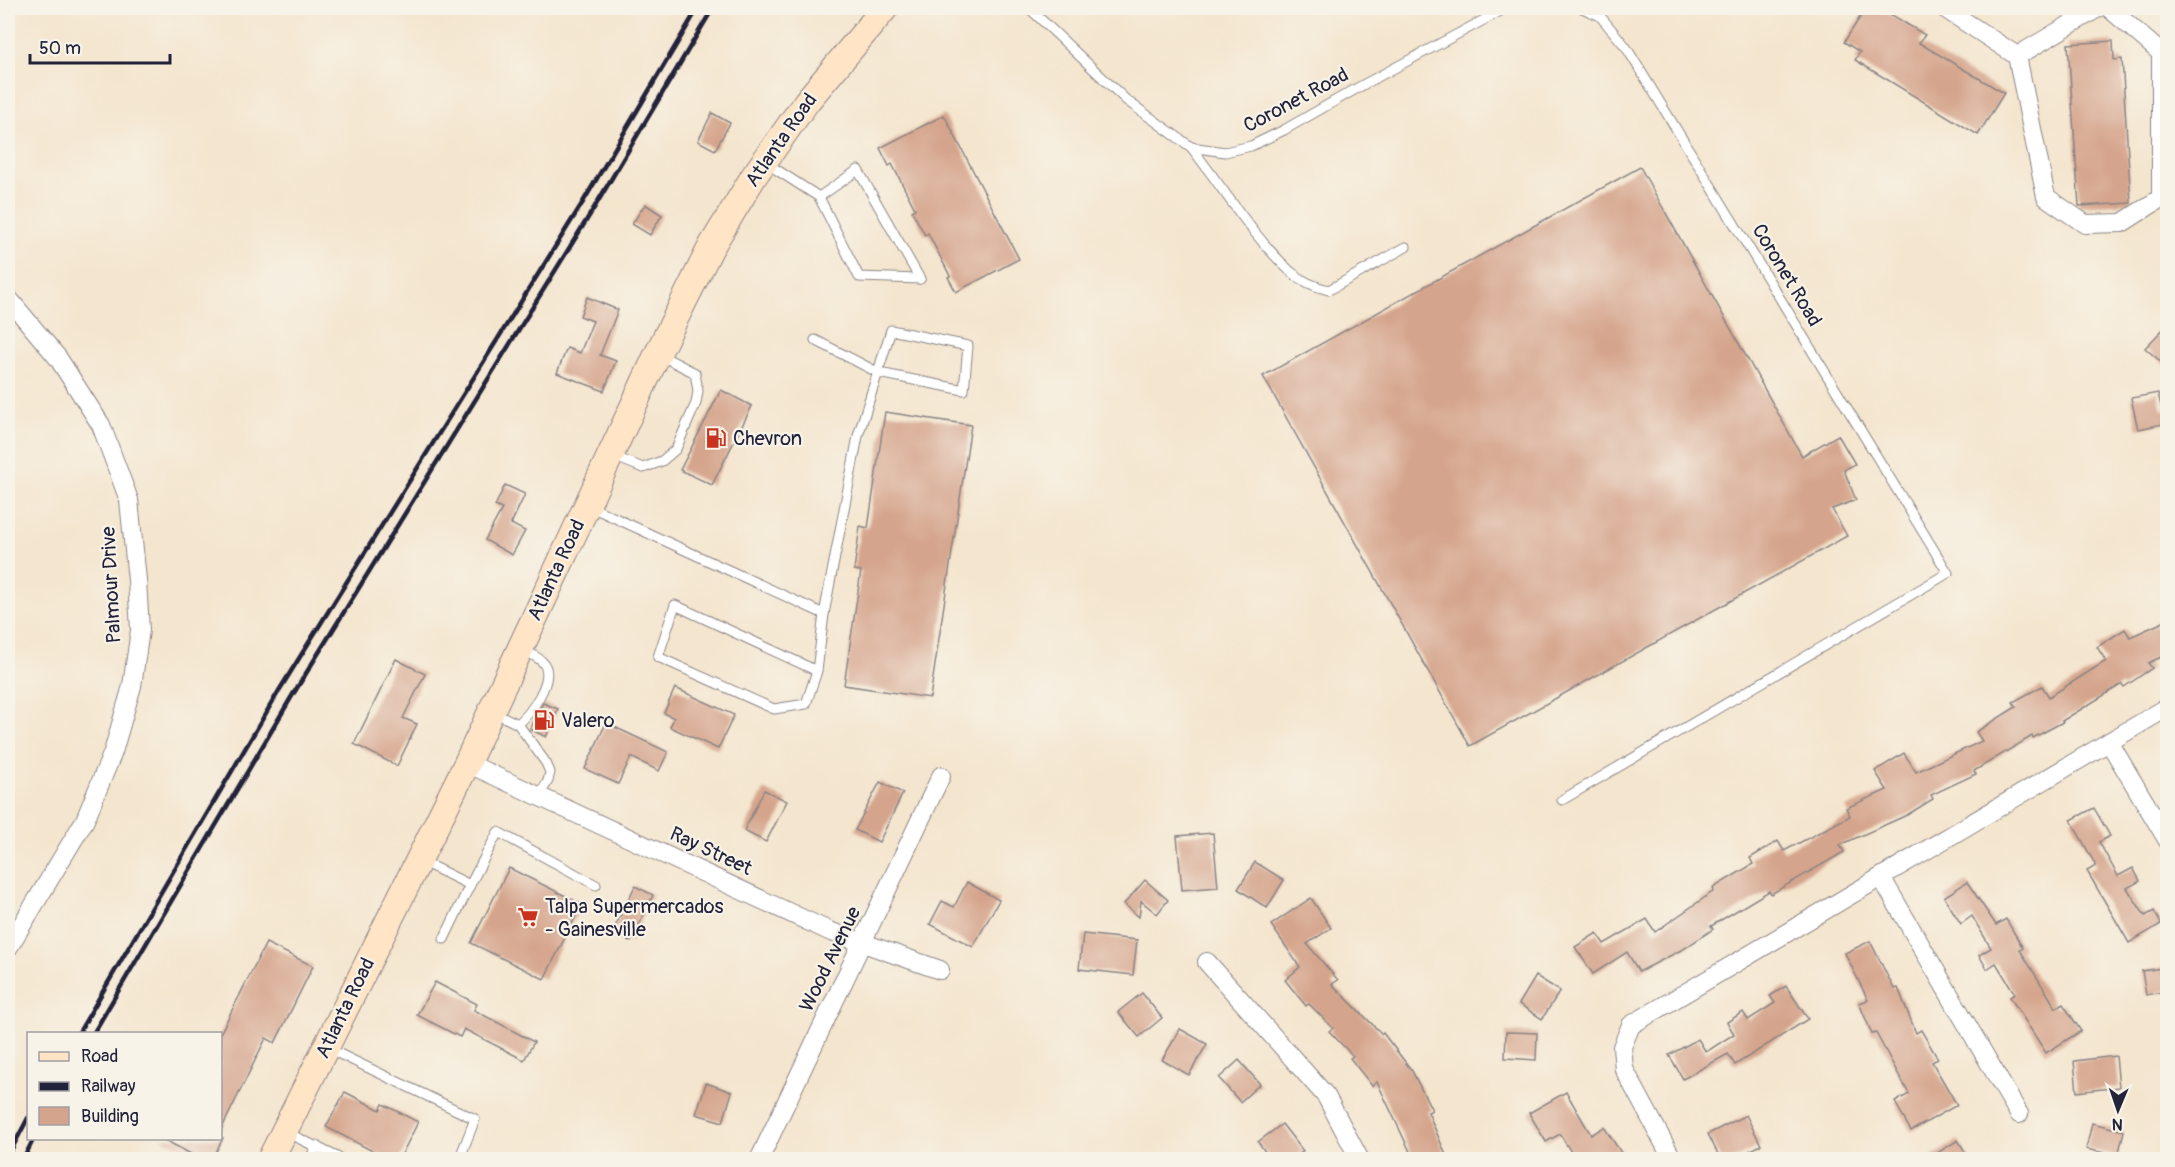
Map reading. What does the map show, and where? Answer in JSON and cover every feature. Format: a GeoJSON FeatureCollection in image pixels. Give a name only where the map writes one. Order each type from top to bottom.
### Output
{"type":"FeatureCollection","features":[{"type":"Feature","properties":{"kind":"main road","name":"Atlanta Road"},"geometry":{"type":"LineString","coordinates":[[270,1160],[467,763],[658,353],[711,247],[764,162],[807,101],[885,8]]}},
{"type":"Feature","properties":{"kind":"street"},"geometry":{"type":"LineString","coordinates":[[1944,8],[2017,56],[2046,197],[2085,224],[2122,223],[2161,198],[2164,53],[2109,8]]}},
{"type":"Feature","properties":{"kind":"street"},"geometry":{"type":"LineString","coordinates":[[2017,56],[2098,8]]}},
{"type":"Feature","properties":{"kind":"street","name":"Palmour Drive"},"geometry":{"type":"LineString","coordinates":[[8,298],[58,358],[101,425],[129,500],[140,630],[132,686],[113,752],[85,820],[8,948]]}},
{"type":"Feature","properties":{"kind":"street"},"geometry":{"type":"LineString","coordinates":[[1672,1160],[1624,1069],[1622,1047],[1631,1025],[2168,707]]}},
{"type":"Feature","properties":{"kind":"street"},"geometry":{"type":"LineString","coordinates":[[2109,742],[2168,841]]}},
{"type":"Feature","properties":{"kind":"street","name":"Ray Street"},"geometry":{"type":"LineString","coordinates":[[467,763],[829,931],[940,970]]}},
{"type":"Feature","properties":{"kind":"street","name":"Wood Avenue"},"geometry":{"type":"LineString","coordinates":[[759,1160],[941,776]]}},
{"type":"Feature","properties":{"kind":"street"},"geometry":{"type":"LineString","coordinates":[[1881,877],[2019,1114]]}},
{"type":"Feature","properties":{"kind":"street"},"geometry":{"type":"LineString","coordinates":[[1207,962],[1326,1095],[1360,1160]]}},
{"type":"Feature","properties":{"kind":"lane","name":"Coronet Road"},"geometry":{"type":"LineString","coordinates":[[1029,8],[1126,100],[1191,147],[1225,152],[1251,146],[1284,130],[1506,8]]}},
{"type":"Feature","properties":{"kind":"lane","name":"Coronet Road"},"geometry":{"type":"LineString","coordinates":[[1562,800],[1948,573],[1626,47],[1600,16],[1582,8]]}},
{"type":"Feature","properties":{"kind":"lane"},"geometry":{"type":"LineString","coordinates":[[1191,147],[1260,237],[1292,272],[1314,286],[1329,290],[1406,247]]}},
{"type":"Feature","properties":{"kind":"lane"},"geometry":{"type":"LineString","coordinates":[[764,162],[819,197],[860,277],[920,279],[858,170],[819,197]]}},
{"type":"Feature","properties":{"kind":"lane"},"geometry":{"type":"LineString","coordinates":[[815,340],[879,373],[964,390],[968,346],[891,330],[879,373],[858,436],[824,614],[817,671],[806,704],[774,709],[658,657],[675,605],[817,671]]}},
{"type":"Feature","properties":{"kind":"lane"},"geometry":{"type":"LineString","coordinates":[[610,455],[643,468],[662,461],[675,448],[696,403],[698,391],[695,373],[658,353]]}},
{"type":"Feature","properties":{"kind":"lane"},"geometry":{"type":"LineString","coordinates":[[587,505],[824,614]]}},
{"type":"Feature","properties":{"kind":"lane"},"geometry":{"type":"LineString","coordinates":[[518,724],[529,714],[546,681],[548,672],[543,661],[520,648]]}},
{"type":"Feature","properties":{"kind":"lane"},"geometry":{"type":"LineString","coordinates":[[491,711],[518,724],[546,763],[550,772],[548,781],[539,796]]}},
{"type":"Feature","properties":{"kind":"lane"},"geometry":{"type":"LineString","coordinates":[[444,939],[498,832],[596,885]]}},
{"type":"Feature","properties":{"kind":"lane"},"geometry":{"type":"LineString","coordinates":[[419,860],[470,885]]}},
{"type":"Feature","properties":{"kind":"lane"},"geometry":{"type":"LineString","coordinates":[[326,1048],[475,1119],[459,1160]]}},
{"type":"Feature","properties":{"kind":"lane"},"geometry":{"type":"LineString","coordinates":[[284,1131],[343,1160]]}},
{"type":"Feature","properties":{"kind":"lane"},"geometry":{"type":"LineString","coordinates":[[309,1160],[317,1146]]}},
{"type":"Feature","properties":{"kind":"building"},"geometry":{"type":"Polygon","coordinates":[[[1866,8],[1880,8],[1925,35],[1919,43],[2004,93],[1978,135],[1855,60],[1860,52],[1844,42],[1866,8]]]}},
{"type":"Feature","properties":{"kind":"building"},"geometry":{"type":"Polygon","coordinates":[[[2113,41],[2114,60],[2122,59],[2131,203],[2079,206],[2068,44],[2113,41]]]}},
{"type":"Feature","properties":{"kind":"building"},"geometry":{"type":"Polygon","coordinates":[[[712,113],[730,123],[715,150],[698,141],[712,113]]]}},
{"type":"Feature","properties":{"kind":"building"},"geometry":{"type":"Polygon","coordinates":[[[944,115],[1019,259],[956,292],[928,233],[925,235],[912,211],[915,209],[892,164],[889,166],[880,148],[944,115]]]}},
{"type":"Feature","properties":{"kind":"building"},"geometry":{"type":"Polygon","coordinates":[[[1640,167],[1802,456],[1838,435],[1855,464],[1844,470],[1856,500],[1832,509],[1847,536],[1470,746],[1263,376],[1640,167]]]}},
{"type":"Feature","properties":{"kind":"building"},"geometry":{"type":"Polygon","coordinates":[[[645,204],[662,215],[650,235],[632,224],[645,204]]]}},
{"type":"Feature","properties":{"kind":"building"},"geometry":{"type":"Polygon","coordinates":[[[587,297],[618,310],[600,355],[616,361],[604,391],[557,373],[567,348],[580,353],[593,321],[580,316],[587,297]]]}},
{"type":"Feature","properties":{"kind":"building"},"geometry":{"type":"Polygon","coordinates":[[[2168,324],[2168,368],[2145,348],[2168,324]]]}},
{"type":"Feature","properties":{"kind":"building","name":"Chevron"},"geometry":{"type":"Polygon","coordinates":[[[721,390],[752,406],[712,485],[680,470],[721,390]]]}},
{"type":"Feature","properties":{"kind":"building"},"geometry":{"type":"Polygon","coordinates":[[[2158,393],[2162,410],[2168,409],[2168,423],[2138,429],[2131,398],[2158,393]]]}},
{"type":"Feature","properties":{"kind":"building"},"geometry":{"type":"Polygon","coordinates":[[[885,412],[971,425],[930,698],[844,685],[861,571],[854,570],[860,526],[868,528],[885,412]]]}},
{"type":"Feature","properties":{"kind":"building"},"geometry":{"type":"Polygon","coordinates":[[[505,485],[525,494],[511,524],[525,531],[512,555],[485,540],[502,509],[495,506],[505,485]]]}},
{"type":"Feature","properties":{"kind":"building"},"geometry":{"type":"Polygon","coordinates":[[[2168,620],[2168,654],[2148,663],[2152,668],[2124,687],[2122,684],[2063,722],[2033,738],[2032,736],[1974,771],[1976,774],[1931,795],[1933,799],[1907,815],[1840,845],[1844,852],[1771,894],[1769,891],[1711,926],[1713,929],[1685,948],[1639,972],[1627,952],[1593,974],[1575,947],[1597,933],[1604,944],[1647,919],[1655,932],[1714,891],[1713,888],[1753,864],[1750,858],[1778,841],[1784,851],[1850,816],[1846,808],[1887,790],[1875,771],[1904,753],[1916,772],[1982,741],[1976,732],[2016,707],[2013,702],[2042,686],[2049,697],[2106,661],[2097,647],[2125,629],[2130,637],[2168,620]]]}},
{"type":"Feature","properties":{"kind":"building"},"geometry":{"type":"Polygon","coordinates":[[[396,659],[425,674],[403,718],[417,724],[397,766],[354,744],[396,659]]]}},
{"type":"Feature","properties":{"kind":"building"},"geometry":{"type":"Polygon","coordinates":[[[675,688],[734,715],[718,749],[670,727],[674,718],[664,713],[675,688]]]}},
{"type":"Feature","properties":{"kind":"building","name":"Valero"},"geometry":{"type":"Polygon","coordinates":[[[543,703],[558,709],[546,737],[530,729],[543,703]]]}},
{"type":"Feature","properties":{"kind":"building"},"geometry":{"type":"Polygon","coordinates":[[[606,723],[668,752],[659,771],[631,757],[618,784],[585,769],[606,723]]]}},
{"type":"Feature","properties":{"kind":"building"},"geometry":{"type":"Polygon","coordinates":[[[880,782],[903,793],[879,842],[855,830],[880,782]]]}},
{"type":"Feature","properties":{"kind":"building"},"geometry":{"type":"Polygon","coordinates":[[[764,790],[787,801],[766,842],[744,831],[764,790]]]}},
{"type":"Feature","properties":{"kind":"building"},"geometry":{"type":"Polygon","coordinates":[[[2094,808],[2110,836],[2099,842],[2118,876],[2133,868],[2140,881],[2127,888],[2145,916],[2154,911],[2161,924],[2129,943],[2087,871],[2096,866],[2071,820],[2094,808]]]}},
{"type":"Feature","properties":{"kind":"building"},"geometry":{"type":"Polygon","coordinates":[[[1213,833],[1218,887],[1182,890],[1177,836],[1213,833]]]}},
{"type":"Feature","properties":{"kind":"building"},"geometry":{"type":"Polygon","coordinates":[[[1255,862],[1284,880],[1267,908],[1238,889],[1255,862]]]}},
{"type":"Feature","properties":{"kind":"building"},"geometry":{"type":"Polygon","coordinates":[[[509,868],[582,904],[544,979],[471,943],[509,868]]]}},
{"type":"Feature","properties":{"kind":"building"},"geometry":{"type":"Polygon","coordinates":[[[1145,880],[1168,900],[1157,914],[1141,901],[1139,917],[1124,904],[1145,880]]]}},
{"type":"Feature","properties":{"kind":"building"},"geometry":{"type":"Polygon","coordinates":[[[967,882],[999,900],[973,947],[930,924],[942,901],[954,907],[967,882]]]}},
{"type":"Feature","properties":{"kind":"building"},"geometry":{"type":"Polygon","coordinates":[[[1967,882],[1996,925],[2006,919],[2023,948],[2020,950],[2056,1008],[2063,1004],[2081,1031],[2046,1053],[2010,997],[2015,994],[1996,963],[1987,969],[1979,955],[1991,948],[1972,916],[1961,924],[1944,897],[1967,882]]]}},
{"type":"Feature","properties":{"kind":"building"},"geometry":{"type":"Polygon","coordinates":[[[635,886],[653,895],[631,942],[612,933],[635,886]]]}},
{"type":"Feature","properties":{"kind":"building"},"geometry":{"type":"Polygon","coordinates":[[[1311,898],[1331,928],[1307,944],[1338,980],[1332,984],[1383,1033],[1412,1071],[1432,1110],[1428,1112],[1448,1160],[1414,1160],[1377,1082],[1372,1086],[1350,1058],[1353,1056],[1329,1031],[1333,1028],[1309,1004],[1306,1006],[1285,980],[1300,967],[1271,925],[1311,898]]]}},
{"type":"Feature","properties":{"kind":"building"},"geometry":{"type":"Polygon","coordinates":[[[1083,934],[1137,940],[1133,975],[1079,969],[1083,934]]]}},
{"type":"Feature","properties":{"kind":"building"},"geometry":{"type":"Polygon","coordinates":[[[1870,941],[1894,989],[1898,988],[1916,1033],[1921,1030],[1938,1059],[1932,1062],[1957,1105],[1911,1131],[1895,1102],[1909,1094],[1876,1033],[1872,1034],[1859,1003],[1868,1000],[1845,953],[1870,941]]]}},
{"type":"Feature","properties":{"kind":"building"},"geometry":{"type":"Polygon","coordinates":[[[266,943],[313,966],[275,1043],[266,1038],[222,1128],[221,1032],[266,943]]]}},
{"type":"Feature","properties":{"kind":"building"},"geometry":{"type":"Polygon","coordinates":[[[2168,967],[2168,991],[2146,995],[2142,971],[2168,967]]]}},
{"type":"Feature","properties":{"kind":"building"},"geometry":{"type":"Polygon","coordinates":[[[1536,976],[1560,991],[1542,1019],[1519,1004],[1536,976]]]}},
{"type":"Feature","properties":{"kind":"building"},"geometry":{"type":"Polygon","coordinates":[[[435,982],[477,1004],[474,1010],[534,1042],[524,1060],[464,1029],[460,1037],[417,1015],[435,982]]]}},
{"type":"Feature","properties":{"kind":"building"},"geometry":{"type":"Polygon","coordinates":[[[1786,986],[1808,1019],[1735,1065],[1728,1054],[1683,1079],[1669,1055],[1698,1039],[1706,1052],[1734,1034],[1727,1022],[1743,1012],[1748,1020],[1775,1003],[1770,996],[1786,986]]]}},
{"type":"Feature","properties":{"kind":"building"},"geometry":{"type":"Polygon","coordinates":[[[1142,993],[1162,1018],[1139,1037],[1118,1012],[1142,993]]]}},
{"type":"Feature","properties":{"kind":"building"},"geometry":{"type":"Polygon","coordinates":[[[1180,1029],[1207,1044],[1189,1075],[1162,1060],[1180,1029]]]}},
{"type":"Feature","properties":{"kind":"building"},"geometry":{"type":"Polygon","coordinates":[[[1506,1032],[1537,1033],[1536,1060],[1505,1058],[1506,1032]]]}},
{"type":"Feature","properties":{"kind":"building"},"geometry":{"type":"Polygon","coordinates":[[[2116,1056],[2119,1087],[2077,1092],[2074,1061],[2116,1056]]]}},
{"type":"Feature","properties":{"kind":"building"},"geometry":{"type":"Polygon","coordinates":[[[1239,1060],[1260,1084],[1240,1102],[1219,1078],[1239,1060]]]}},
{"type":"Feature","properties":{"kind":"building"},"geometry":{"type":"Polygon","coordinates":[[[706,1083],[732,1092],[723,1122],[696,1114],[706,1083]]]}},
{"type":"Feature","properties":{"kind":"building"},"geometry":{"type":"Polygon","coordinates":[[[345,1092],[380,1110],[383,1104],[418,1122],[399,1160],[390,1160],[326,1127],[345,1092]]]}},
{"type":"Feature","properties":{"kind":"building"},"geometry":{"type":"Polygon","coordinates":[[[1566,1092],[1591,1135],[1604,1127],[1622,1154],[1613,1160],[1576,1160],[1560,1134],[1546,1142],[1529,1113],[1566,1092]]]}},
{"type":"Feature","properties":{"kind":"building"},"geometry":{"type":"Polygon","coordinates":[[[1746,1115],[1761,1145],[1732,1160],[1721,1160],[1708,1134],[1746,1115]]]}},
{"type":"Feature","properties":{"kind":"building"},"geometry":{"type":"Polygon","coordinates":[[[2092,1123],[2124,1131],[2118,1156],[2086,1149],[2092,1123]]]}},
{"type":"Feature","properties":{"kind":"building"},"geometry":{"type":"Polygon","coordinates":[[[1282,1124],[1303,1151],[1292,1160],[1271,1160],[1258,1142],[1282,1124]]]}},
{"type":"Feature","properties":{"kind":"building"},"geometry":{"type":"Polygon","coordinates":[[[165,1140],[222,1140],[212,1160],[202,1160],[165,1140]]]}},
{"type":"Feature","properties":{"kind":"building"},"geometry":{"type":"Polygon","coordinates":[[[1958,1140],[1970,1160],[1926,1160],[1958,1140]]]}},
{"type":"Feature","properties":{"kind":"railway"},"geometry":{"type":"LineString","coordinates":[[79,1032],[280,689],[583,202],[698,8]]}},
{"type":"Feature","properties":{"kind":"railway"},"geometry":{"type":"LineString","coordinates":[[94,1032],[292,696],[594,208],[713,8]]}},
{"type":"Feature","properties":{"kind":"railway"},"geometry":{"type":"LineString","coordinates":[[8,1156],[27,1120]]}},
{"type":"Feature","properties":{"kind":"railway"},"geometry":{"type":"LineString","coordinates":[[23,1160],[33,1140]]}},
{"type":"Feature","properties":{"kind":"place","name":"Chevron"},"geometry":{"type":"Point","coordinates":[716,438]}},
{"type":"Feature","properties":{"kind":"place","name":"Valero"},"geometry":{"type":"Point","coordinates":[544,720]}},
{"type":"Feature","properties":{"kind":"place","name":"Talpa Supermercados - Gainesville"},"geometry":{"type":"Point","coordinates":[528,917]}}]}
